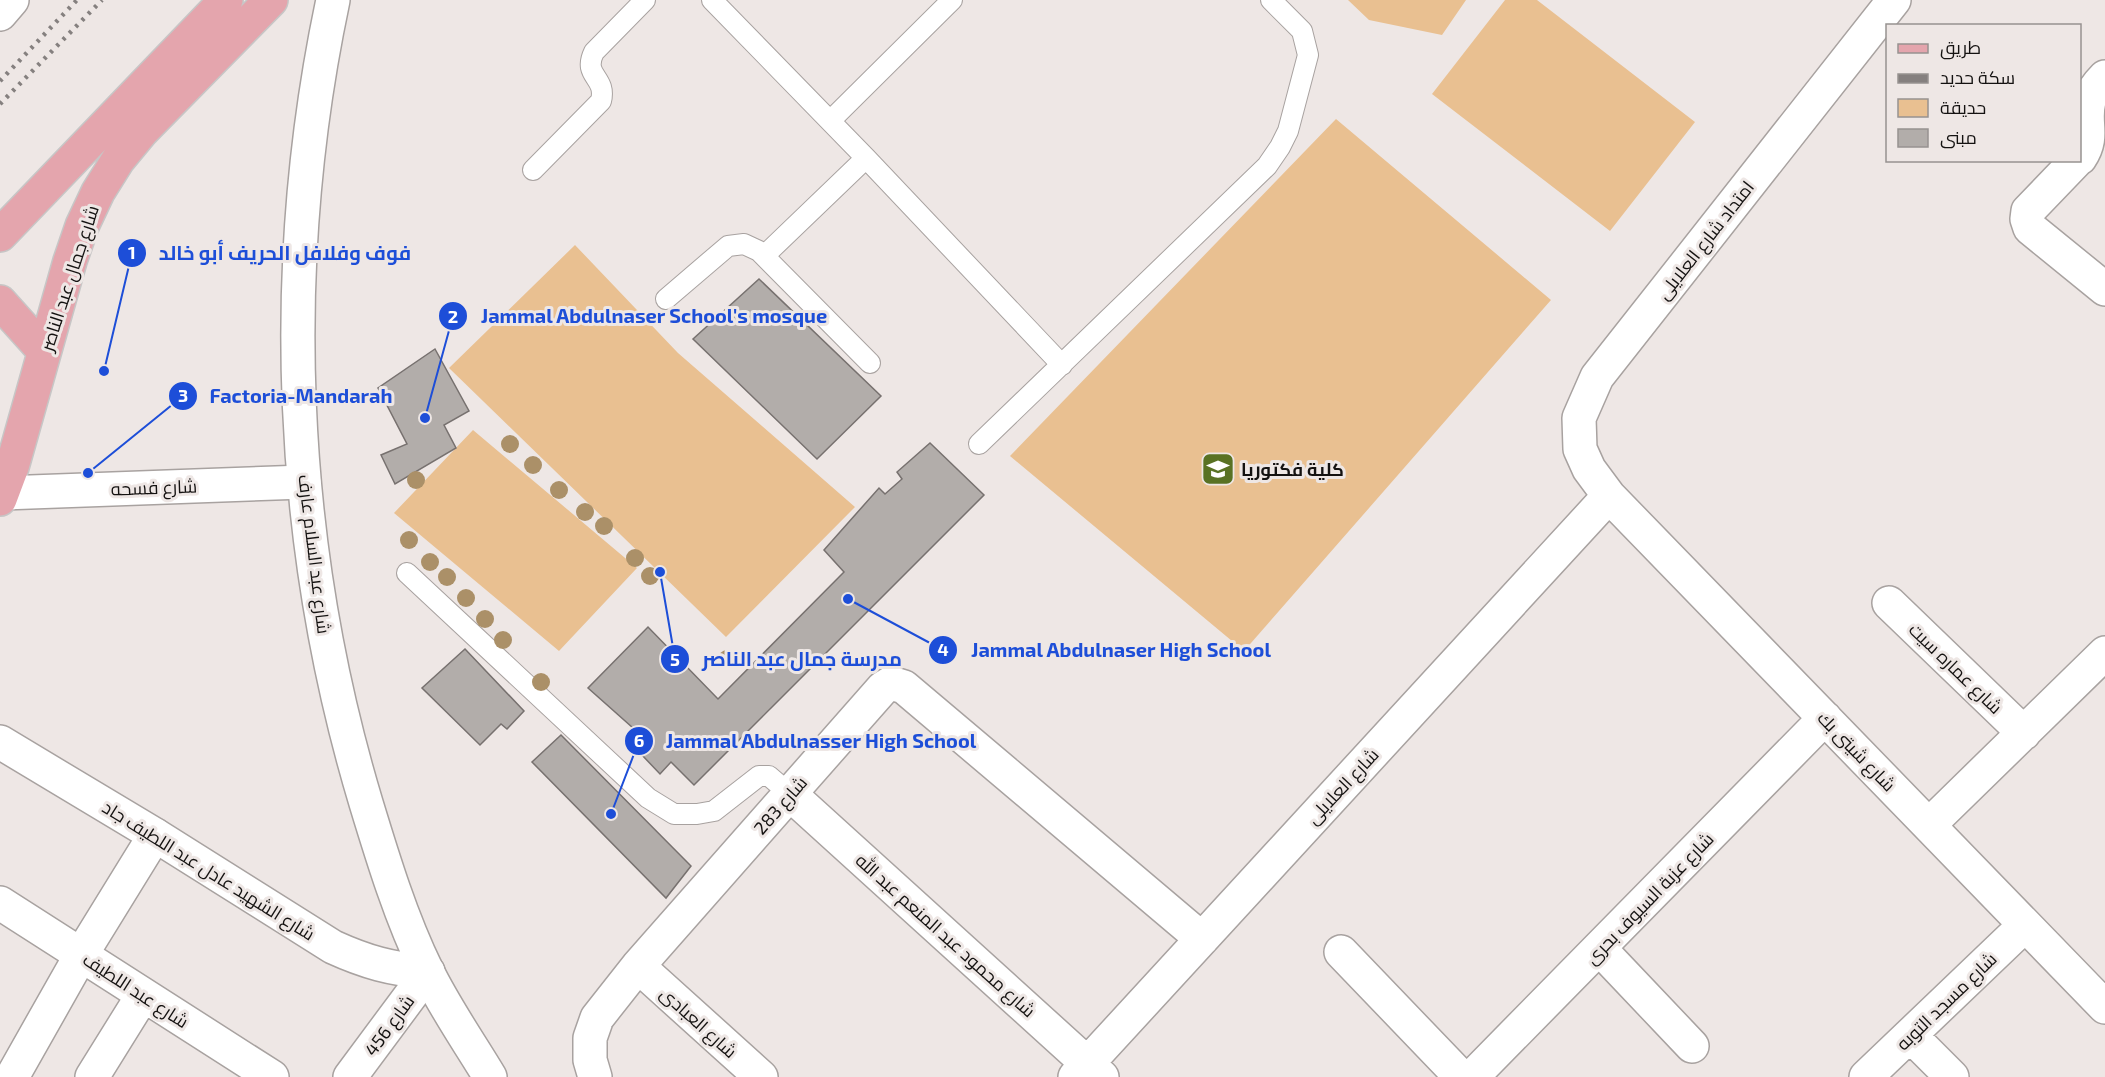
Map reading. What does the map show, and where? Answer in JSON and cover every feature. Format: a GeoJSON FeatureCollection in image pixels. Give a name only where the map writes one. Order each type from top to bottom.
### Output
{"type":"FeatureCollection","features":[{"type":"Feature","properties":{"kind":"main road"},"geometry":{"type":"LineString","coordinates":[[0,235],[226,0]]}},
{"type":"Feature","properties":{"kind":"main road","name":"شارع جمال عبد الناصر"},"geometry":{"type":"LineString","coordinates":[[1,496],[9,448],[44,351],[82,226],[98,192],[142,131],[271,0]]}},
{"type":"Feature","properties":{"kind":"main road"},"geometry":{"type":"LineString","coordinates":[[0,302],[44,351]]}},
{"type":"Feature","properties":{"kind":"street"},"geometry":{"type":"LineString","coordinates":[[0,14],[12,0]]}},
{"type":"Feature","properties":{"kind":"street","name":"شارع عبد السلام عارف"},"geometry":{"type":"LineString","coordinates":[[333,0],[315,105],[304,199],[298,293],[298,388],[304,482],[314,573],[330,663],[350,752],[377,839],[428,972],[490,1077]]}},
{"type":"Feature","properties":{"kind":"street","name":"امتداد شارع العلايلى"},"geometry":{"type":"LineString","coordinates":[[1609,496],[1589,469],[1580,449],[1579,418],[1598,377],[1894,0]]}},
{"type":"Feature","properties":{"kind":"street"},"geometry":{"type":"LineString","coordinates":[[2081,153],[2085,150],[2089,138],[2088,103],[2092,93],[2105,77]]}},
{"type":"Feature","properties":{"kind":"street"},"geometry":{"type":"LineString","coordinates":[[2067,163],[2028,211],[2027,219],[2030,228],[2105,289]]}},
{"type":"Feature","properties":{"kind":"street","name":"شارع فسحه"},"geometry":{"type":"LineString","coordinates":[[1,496],[304,482]]}},
{"type":"Feature","properties":{"kind":"street","name":"شارع شيتى بك"},"geometry":{"type":"LineString","coordinates":[[1609,496],[2105,1007]]}},
{"type":"Feature","properties":{"kind":"street","name":"شارع العلايلى"},"geometry":{"type":"LineString","coordinates":[[1088,1073],[1202,939],[1609,496]]}},
{"type":"Feature","properties":{"kind":"street","name":"شارع عماره سيت"},"geometry":{"type":"LineString","coordinates":[[1889,603],[2024,733]]}},
{"type":"Feature","properties":{"kind":"street"},"geometry":{"type":"LineString","coordinates":[[1929,825],[2105,653]]}},
{"type":"Feature","properties":{"kind":"street","name":"شارع 283"},"geometry":{"type":"LineString","coordinates":[[595,1077],[590,1060],[590,1038],[597,1018],[638,966],[883,688],[891,683],[904,687],[1202,939]]}},
{"type":"Feature","properties":{"kind":"street","name":"شارع عزبة السيوف بحرى"},"geometry":{"type":"LineString","coordinates":[[1472,1077],[1825,718]]}},
{"type":"Feature","properties":{"kind":"street","name":"شارع الشهيد عادل عبد اللطيف جاد"},"geometry":{"type":"LineString","coordinates":[[0,742],[155,835],[333,947],[363,961],[395,969],[428,972]]}},
{"type":"Feature","properties":{"kind":"street","name":"شارع محمود عبد المنعم عبد الله"},"geometry":{"type":"LineString","coordinates":[[789,794],[1088,1073]]}},
{"type":"Feature","properties":{"kind":"street"},"geometry":{"type":"LineString","coordinates":[[12,1077],[81,955],[155,835]]}},
{"type":"Feature","properties":{"kind":"street","name":"شارع عبد اللطيف"},"geometry":{"type":"LineString","coordinates":[[0,903],[272,1077]]}},
{"type":"Feature","properties":{"kind":"street","name":"شارع مسجد التوبه"},"geometry":{"type":"LineString","coordinates":[[1866,1077],[2025,925]]}},
{"type":"Feature","properties":{"kind":"street"},"geometry":{"type":"LineString","coordinates":[[1599,948],[1692,1046]]}},
{"type":"Feature","properties":{"kind":"street"},"geometry":{"type":"LineString","coordinates":[[1341,952],[1461,1077]]}},
{"type":"Feature","properties":{"kind":"street","name":"شارع العبادى"},"geometry":{"type":"LineString","coordinates":[[638,966],[761,1077]]}},
{"type":"Feature","properties":{"kind":"street","name":"شارع 456"},"geometry":{"type":"LineString","coordinates":[[350,1077],[428,972]]}},
{"type":"Feature","properties":{"kind":"street"},"geometry":{"type":"LineString","coordinates":[[92,1077],[143,995]]}},
{"type":"Feature","properties":{"kind":"street"},"geometry":{"type":"LineString","coordinates":[[1910,1035],[1952,1077]]}},
{"type":"Feature","properties":{"kind":"lane"},"geometry":{"type":"LineString","coordinates":[[533,170],[602,101],[604,92],[600,82],[592,73],[590,61],[594,52],[645,0]]}},
{"type":"Feature","properties":{"kind":"lane"},"geometry":{"type":"LineString","coordinates":[[830,121],[952,0]]}},
{"type":"Feature","properties":{"kind":"lane"},"geometry":{"type":"LineString","coordinates":[[979,444],[1267,166],[1280,147],[1288,130],[1308,55],[1302,30],[1271,0]]}},
{"type":"Feature","properties":{"kind":"lane"},"geometry":{"type":"LineString","coordinates":[[717,1],[1062,365]]}},
{"type":"Feature","properties":{"kind":"lane"},"geometry":{"type":"LineString","coordinates":[[764,256],[866,158]]}},
{"type":"Feature","properties":{"kind":"lane"},"geometry":{"type":"LineString","coordinates":[[666,299],[728,246],[744,244],[759,250],[870,363]]}},
{"type":"Feature","properties":{"kind":"lane"},"geometry":{"type":"LineString","coordinates":[[406,573],[648,798],[674,814],[714,811],[759,776],[769,776],[789,794]]}},
{"type":"Feature","properties":{"kind":"green space"},"geometry":{"type":"Polygon","coordinates":[[[1348,0],[1466,0],[1442,35],[1369,20],[1348,0]]]}},
{"type":"Feature","properties":{"kind":"green space"},"geometry":{"type":"Polygon","coordinates":[[[1505,0],[1537,0],[1695,122],[1610,231],[1432,94],[1505,0]]]}},
{"type":"Feature","properties":{"kind":"green space"},"geometry":{"type":"Polygon","coordinates":[[[1336,119],[1551,300],[1244,651],[1010,456],[1336,119]]]}},
{"type":"Feature","properties":{"kind":"green space"},"geometry":{"type":"Polygon","coordinates":[[[575,245],[678,353],[855,507],[726,637],[449,368],[575,245]]]}},
{"type":"Feature","properties":{"kind":"green space"},"geometry":{"type":"Polygon","coordinates":[[[473,430],[637,568],[559,651],[394,513],[473,430]]]}},
{"type":"Feature","properties":{"kind":"building"},"geometry":{"type":"Polygon","coordinates":[[[759,279],[881,396],[817,459],[693,339],[759,279]]]}},
{"type":"Feature","properties":{"kind":"building"},"geometry":{"type":"Polygon","coordinates":[[[435,349],[469,411],[444,425],[456,448],[395,484],[381,455],[407,444],[378,388],[435,349]]]}},
{"type":"Feature","properties":{"kind":"building"},"geometry":{"type":"Polygon","coordinates":[[[930,443],[984,495],[694,785],[671,762],[660,774],[641,754],[651,744],[588,688],[648,627],[718,699],[844,572],[824,550],[879,488],[885,494],[902,479],[897,472],[930,443]]]}},
{"type":"Feature","properties":{"kind":"building"},"geometry":{"type":"Polygon","coordinates":[[[465,649],[524,711],[507,729],[501,724],[480,745],[422,688],[465,649]]]}},
{"type":"Feature","properties":{"kind":"building"},"geometry":{"type":"Polygon","coordinates":[[[561,735],[691,866],[666,898],[532,762],[561,735]]]}},
{"type":"Feature","properties":{"kind":"railway"},"geometry":{"type":"LineString","coordinates":[[0,81],[77,0]]}},
{"type":"Feature","properties":{"kind":"railway"},"geometry":{"type":"LineString","coordinates":[[0,104],[102,0]]}},
{"type":"Feature","properties":{"kind":"place","name":"فوف وفلافل الحريف أبو خالد"},"geometry":{"type":"Point","coordinates":[104,371]}},
{"type":"Feature","properties":{"kind":"place","name":"Jammal Abdulnaser School's mosque"},"geometry":{"type":"Point","coordinates":[425,418]}},
{"type":"Feature","properties":{"kind":"place","name":"كلية فكتوريا"},"geometry":{"type":"Point","coordinates":[1218,469]}},
{"type":"Feature","properties":{"kind":"place","name":"Factoria-Mandarah"},"geometry":{"type":"Point","coordinates":[88,473]}},
{"type":"Feature","properties":{"kind":"place","name":"مدرسة جمال عبد الناصر"},"geometry":{"type":"Point","coordinates":[660,572]}},
{"type":"Feature","properties":{"kind":"place","name":"Jammal Abdulnaser High School"},"geometry":{"type":"Point","coordinates":[848,599]}},
{"type":"Feature","properties":{"kind":"place","name":"Jammal Abdulnasser High School"},"geometry":{"type":"Point","coordinates":[611,814]}}]}
